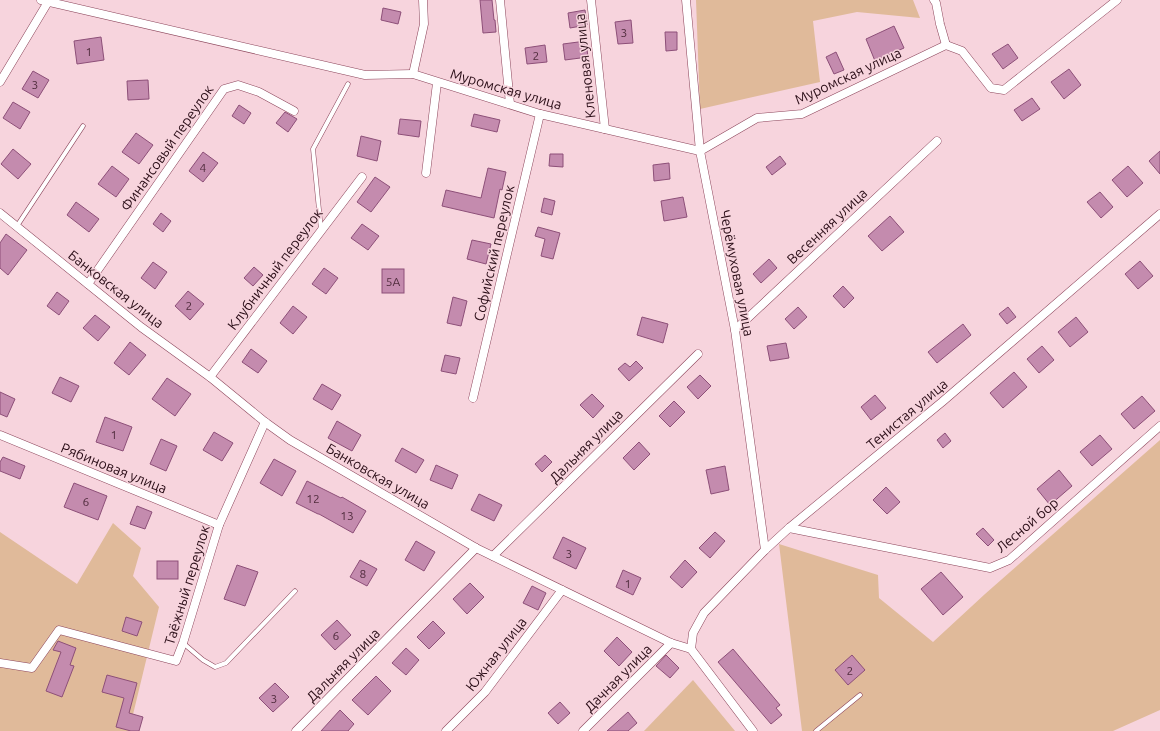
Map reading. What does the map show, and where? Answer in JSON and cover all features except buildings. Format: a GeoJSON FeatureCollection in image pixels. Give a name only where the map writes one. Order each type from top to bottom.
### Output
{"type":"FeatureCollection","features":[{"type":"Feature","properties":{"kind":"street"},"geometry":{"type":"LineString","coordinates":[[413,74],[424,24],[423,0]]}},
{"type":"Feature","properties":{"kind":"street"},"geometry":{"type":"LineString","coordinates":[[500,0],[510,104]]}},
{"type":"Feature","properties":{"kind":"street","name":"Кленовая улица"},"geometry":{"type":"LineString","coordinates":[[591,0],[606,129]]}},
{"type":"Feature","properties":{"kind":"street","name":"Черёмуховая улица"},"geometry":{"type":"LineString","coordinates":[[686,0],[700,150],[735,330],[765,550]]}},
{"type":"Feature","properties":{"kind":"street"},"geometry":{"type":"LineString","coordinates":[[934,0],[946,45],[962,51],[991,88],[1004,90],[1117,0]]}},
{"type":"Feature","properties":{"kind":"street"},"geometry":{"type":"LineString","coordinates":[[0,82],[44,1]]}},
{"type":"Feature","properties":{"kind":"street","name":"Муромская улица"},"geometry":{"type":"LineString","coordinates":[[44,1],[365,75],[413,74],[540,114],[700,150],[757,118],[802,114],[946,45]]}},
{"type":"Feature","properties":{"kind":"street"},"geometry":{"type":"LineString","coordinates":[[426,173],[437,82]]}},
{"type":"Feature","properties":{"kind":"street","name":"Финансовый переулок"},"geometry":{"type":"LineString","coordinates":[[88,284],[224,89],[238,84],[258,92],[294,111]]}},
{"type":"Feature","properties":{"kind":"street","name":"Софийский переулок"},"geometry":{"type":"LineString","coordinates":[[473,398],[540,114]]}},
{"type":"Feature","properties":{"kind":"street","name":"Весенняя улица"},"geometry":{"type":"LineString","coordinates":[[735,330],[937,141]]}},
{"type":"Feature","properties":{"kind":"street","name":"Клубничный переулок"},"geometry":{"type":"LineString","coordinates":[[210,377],[362,177]]}},
{"type":"Feature","properties":{"kind":"street","name":"Банковская улица"},"geometry":{"type":"LineString","coordinates":[[0,213],[141,326],[210,377],[265,422],[290,440],[476,548],[671,643],[691,649]]}},
{"type":"Feature","properties":{"kind":"street","name":"Тенистая улица"},"geometry":{"type":"LineString","coordinates":[[691,649],[693,633],[704,613],[765,550],[789,528],[942,402],[1160,214]]}},
{"type":"Feature","properties":{"kind":"street","name":"Дальняя улица"},"geometry":{"type":"LineString","coordinates":[[493,556],[698,354]]}},
{"type":"Feature","properties":{"kind":"street","name":"Таёжный переулок"},"geometry":{"type":"LineString","coordinates":[[0,663],[32,668],[59,630],[176,661],[183,643],[219,525],[265,422]]}},
{"type":"Feature","properties":{"kind":"street","name":"Лесной бор"},"geometry":{"type":"LineString","coordinates":[[789,528],[990,568],[1009,560],[1160,426]]}},
{"type":"Feature","properties":{"kind":"street","name":"Рябиновая улица"},"geometry":{"type":"LineString","coordinates":[[0,434],[219,525]]}},
{"type":"Feature","properties":{"kind":"street","name":"Дальняя улица"},"geometry":{"type":"LineString","coordinates":[[296,731],[476,548]]}},
{"type":"Feature","properties":{"kind":"street","name":"Южная улица"},"geometry":{"type":"LineString","coordinates":[[446,731],[485,692],[562,590]]}},
{"type":"Feature","properties":{"kind":"street","name":"Дачная улица"},"geometry":{"type":"LineString","coordinates":[[583,731],[671,643]]}},
{"type":"Feature","properties":{"kind":"street"},"geometry":{"type":"LineString","coordinates":[[691,649],[753,731]]}},
{"type":"Feature","properties":{"kind":"lane"},"geometry":{"type":"LineString","coordinates":[[321,230],[313,149],[348,84]]}},
{"type":"Feature","properties":{"kind":"lane"},"geometry":{"type":"LineString","coordinates":[[16,227],[83,126]]}},
{"type":"Feature","properties":{"kind":"lane"},"geometry":{"type":"LineString","coordinates":[[183,643],[203,660],[215,667],[226,664],[295,591]]}},
{"type":"Feature","properties":{"kind":"lane"},"geometry":{"type":"LineString","coordinates":[[816,731],[860,696]]}},
{"type":"Feature","properties":{"kind":"shaded area"},"geometry":{"type":"Polygon","coordinates":[[[696,0],[913,0],[920,18],[857,12],[813,21],[820,82],[700,109],[696,0]]]}},
{"type":"Feature","properties":{"kind":"shaded area"},"geometry":{"type":"Polygon","coordinates":[[[1160,440],[1160,710],[1113,731],[802,731],[779,544],[878,575],[879,598],[933,642],[985,594],[1160,440]]]}},
{"type":"Feature","properties":{"kind":"shaded area"},"geometry":{"type":"Polygon","coordinates":[[[113,523],[141,548],[133,576],[159,607],[129,731],[0,731],[0,532],[77,584],[113,523]]]}},
{"type":"Feature","properties":{"kind":"shaded area"},"geometry":{"type":"Polygon","coordinates":[[[693,680],[735,731],[644,731],[693,680]]]}}]}
